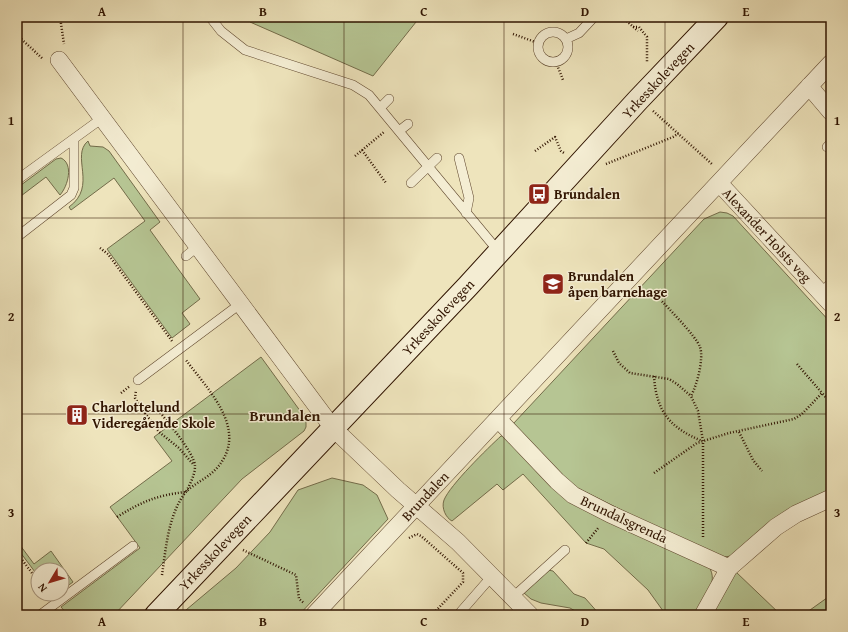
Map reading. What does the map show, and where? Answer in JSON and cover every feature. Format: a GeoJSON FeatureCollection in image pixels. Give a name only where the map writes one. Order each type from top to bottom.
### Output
{"type":"FeatureCollection","features":[{"type":"Feature","properties":{"kind":"street","name":"Yrkesskolevegen"},"geometry":{"type":"LineString","coordinates":[[156,615],[224,541],[499,252],[638,100],[717,17]]}},
{"type":"Feature","properties":{"kind":"street"},"geometry":{"type":"LineString","coordinates":[[59,60],[191,251],[240,304],[333,428],[415,506],[458,542],[530,615]]}},
{"type":"Feature","properties":{"kind":"street","name":"Brundalen"},"geometry":{"type":"LineString","coordinates":[[315,614],[831,62]]}},
{"type":"Feature","properties":{"kind":"street"},"geometry":{"type":"LineString","coordinates":[[809,86],[831,112]]}},
{"type":"Feature","properties":{"kind":"street","name":"Alexander Holsts veg"},"geometry":{"type":"LineString","coordinates":[[722,180],[828,293]]}},
{"type":"Feature","properties":{"kind":"street","name":"Brundalsgrenda"},"geometry":{"type":"LineString","coordinates":[[498,419],[564,487],[584,502],[729,568]]}},
{"type":"Feature","properties":{"kind":"street"},"geometry":{"type":"LineString","coordinates":[[703,615],[729,568],[776,528],[796,514],[831,498]]}},
{"type":"Feature","properties":{"kind":"lane"},"geometry":{"type":"LineString","coordinates":[[210,17],[221,31],[245,50],[352,85],[368,95],[499,252]]}},
{"type":"Feature","properties":{"kind":"lane"},"geometry":{"type":"LineString","coordinates":[[566,39],[579,33],[594,17]]}},
{"type":"Feature","properties":{"kind":"lane"},"geometry":{"type":"LineString","coordinates":[[553,32],[562,35],[568,43],[567,53],[561,60],[551,62],[542,58],[537,48],[538,43],[543,34],[553,32]]}},
{"type":"Feature","properties":{"kind":"lane"},"geometry":{"type":"LineString","coordinates":[[380,108],[389,99]]}},
{"type":"Feature","properties":{"kind":"lane"},"geometry":{"type":"LineString","coordinates":[[17,180],[101,119]]}},
{"type":"Feature","properties":{"kind":"lane"},"geometry":{"type":"LineString","coordinates":[[396,127],[408,124]]}},
{"type":"Feature","properties":{"kind":"lane"},"geometry":{"type":"LineString","coordinates":[[17,237],[71,195],[74,188],[74,140]]}},
{"type":"Feature","properties":{"kind":"lane"},"geometry":{"type":"LineString","coordinates":[[411,183],[437,158]]}},
{"type":"Feature","properties":{"kind":"lane"},"geometry":{"type":"LineString","coordinates":[[459,158],[469,198],[466,213]]}},
{"type":"Feature","properties":{"kind":"lane"},"geometry":{"type":"LineString","coordinates":[[138,380],[240,304]]}},
{"type":"Feature","properties":{"kind":"lane"},"geometry":{"type":"LineString","coordinates":[[40,615],[133,546]]}},
{"type":"Feature","properties":{"kind":"lane"},"geometry":{"type":"LineString","coordinates":[[512,598],[565,550]]}},
{"type":"Feature","properties":{"kind":"lane"},"geometry":{"type":"LineString","coordinates":[[458,615],[492,576]]}},
{"type":"Feature","properties":{"kind":"path"},"geometry":{"type":"LineString","coordinates":[[59,60],[66,56],[60,17]]}},
{"type":"Feature","properties":{"kind":"path"},"geometry":{"type":"LineString","coordinates":[[622,17],[638,31]]}},
{"type":"Feature","properties":{"kind":"path"},"geometry":{"type":"LineString","coordinates":[[633,27],[640,28],[647,36],[647,70]]}},
{"type":"Feature","properties":{"kind":"path"},"geometry":{"type":"LineString","coordinates":[[513,34],[538,43]]}},
{"type":"Feature","properties":{"kind":"path"},"geometry":{"type":"LineString","coordinates":[[556,62],[563,80]]}},
{"type":"Feature","properties":{"kind":"path"},"geometry":{"type":"LineString","coordinates":[[650,108],[679,133],[722,180]]}},
{"type":"Feature","properties":{"kind":"path"},"geometry":{"type":"LineString","coordinates":[[355,156],[396,127]]}},
{"type":"Feature","properties":{"kind":"path"},"geometry":{"type":"LineString","coordinates":[[599,168],[673,137],[679,133]]}},
{"type":"Feature","properties":{"kind":"path"},"geometry":{"type":"LineString","coordinates":[[362,150],[386,183]]}},
{"type":"Feature","properties":{"kind":"path"},"geometry":{"type":"LineString","coordinates":[[100,248],[108,254],[223,411],[230,431],[229,445],[226,454],[217,468],[186,492],[153,498],[138,504],[117,517]]}},
{"type":"Feature","properties":{"kind":"path"},"geometry":{"type":"LineString","coordinates":[[658,297],[700,347],[700,360],[696,384],[691,396]]}},
{"type":"Feature","properties":{"kind":"path"},"geometry":{"type":"LineString","coordinates":[[613,350],[619,363],[630,373],[654,376],[677,384],[691,396],[698,411],[703,441],[702,459],[704,507],[701,555]]}},
{"type":"Feature","properties":{"kind":"path"},"geometry":{"type":"LineString","coordinates":[[797,364],[831,403]]}},
{"type":"Feature","properties":{"kind":"path"},"geometry":{"type":"LineString","coordinates":[[654,376],[658,400],[670,422],[692,437],[703,441]]}},
{"type":"Feature","properties":{"kind":"path"},"geometry":{"type":"LineString","coordinates":[[138,380],[135,398],[159,432],[179,448],[195,466]]}},
{"type":"Feature","properties":{"kind":"path"},"geometry":{"type":"LineString","coordinates":[[654,473],[692,446],[703,441],[794,419],[806,411],[822,393]]}},
{"type":"Feature","properties":{"kind":"path"},"geometry":{"type":"LineString","coordinates":[[146,413],[155,406],[192,456],[195,466],[192,481],[176,510],[170,529],[162,575]]}},
{"type":"Feature","properties":{"kind":"path"},"geometry":{"type":"LineString","coordinates":[[739,432],[753,460],[762,471]]}},
{"type":"Feature","properties":{"kind":"path"},"geometry":{"type":"LineString","coordinates":[[586,543],[610,514]]}},
{"type":"Feature","properties":{"kind":"path"},"geometry":{"type":"LineString","coordinates":[[407,540],[417,534],[421,536],[463,572],[463,582],[432,615]]}},
{"type":"Feature","properties":{"kind":"path"},"geometry":{"type":"LineString","coordinates":[[224,541],[296,575],[299,599],[315,614]]}},
{"type":"Feature","properties":{"kind":"path"},"geometry":{"type":"LineString","coordinates":[[17,553],[30,570]]}},
{"type":"Feature","properties":{"kind":"green space"},"geometry":{"type":"Polygon","coordinates":[[[247,17],[420,17],[373,76],[250,22],[247,17]]]}},
{"type":"Feature","properties":{"kind":"green space"},"geometry":{"type":"Polygon","coordinates":[[[88,141],[90,146],[103,147],[109,151],[160,222],[150,230],[200,299],[182,313],[190,324],[172,338],[107,249],[145,221],[114,178],[71,210],[69,207],[77,199],[82,190],[82,155],[83,147],[88,141]]]}},
{"type":"Feature","properties":{"kind":"green space"},"geometry":{"type":"Polygon","coordinates":[[[61,158],[65,161],[69,170],[67,181],[60,195],[46,177],[17,199],[17,188],[56,159],[61,158]]]}},
{"type":"Feature","properties":{"kind":"green space"},"geometry":{"type":"Polygon","coordinates":[[[720,212],[733,216],[831,323],[831,493],[731,556],[724,557],[694,546],[569,484],[513,424],[704,219],[720,212]]]}},
{"type":"Feature","properties":{"kind":"green space"},"geometry":{"type":"Polygon","coordinates":[[[261,357],[306,419],[306,427],[304,431],[242,479],[114,615],[68,615],[61,607],[70,602],[70,600],[140,548],[110,507],[172,461],[154,437],[261,357]]]}},
{"type":"Feature","properties":{"kind":"green space"},"geometry":{"type":"Polygon","coordinates":[[[501,436],[505,436],[559,491],[709,567],[712,573],[711,585],[706,598],[696,615],[666,615],[648,590],[604,549],[586,543],[523,474],[503,490],[497,484],[452,521],[450,520],[446,515],[443,506],[444,500],[448,493],[470,467],[501,436]]]}},
{"type":"Feature","properties":{"kind":"green space"},"geometry":{"type":"Polygon","coordinates":[[[332,478],[363,485],[377,495],[388,519],[299,615],[180,615],[236,568],[270,532],[298,490],[332,478]]]}},
{"type":"Feature","properties":{"kind":"green space"},"geometry":{"type":"Polygon","coordinates":[[[17,541],[33,562],[30,562],[30,565],[17,548],[17,541]]]}},
{"type":"Feature","properties":{"kind":"green space"},"geometry":{"type":"Polygon","coordinates":[[[51,551],[59,562],[37,562],[51,551]]]}},
{"type":"Feature","properties":{"kind":"green space"},"geometry":{"type":"Polygon","coordinates":[[[548,570],[553,571],[574,594],[585,598],[600,615],[582,615],[570,608],[541,603],[531,599],[524,593],[548,570]]]}},
{"type":"Feature","properties":{"kind":"green space"},"geometry":{"type":"Polygon","coordinates":[[[736,572],[781,615],[709,615],[736,572]]]}},
{"type":"Feature","properties":{"kind":"green space"},"geometry":{"type":"Polygon","coordinates":[[[831,595],[831,615],[803,615],[831,595]]]}},
{"type":"Feature","properties":{"kind":"place","name":"Brundalen"},"geometry":{"type":"Point","coordinates":[539,194]}},
{"type":"Feature","properties":{"kind":"place","name":"Brundalen åpen barnehage"},"geometry":{"type":"Point","coordinates":[553,284]}},
{"type":"Feature","properties":{"kind":"place","name":"Charlottelund Videregående Skole"},"geometry":{"type":"Point","coordinates":[77,415]}},
{"type":"Feature","properties":{"kind":"district","name":"Brundalen"},"geometry":{"type":"Point","coordinates":[285,416]}}]}
